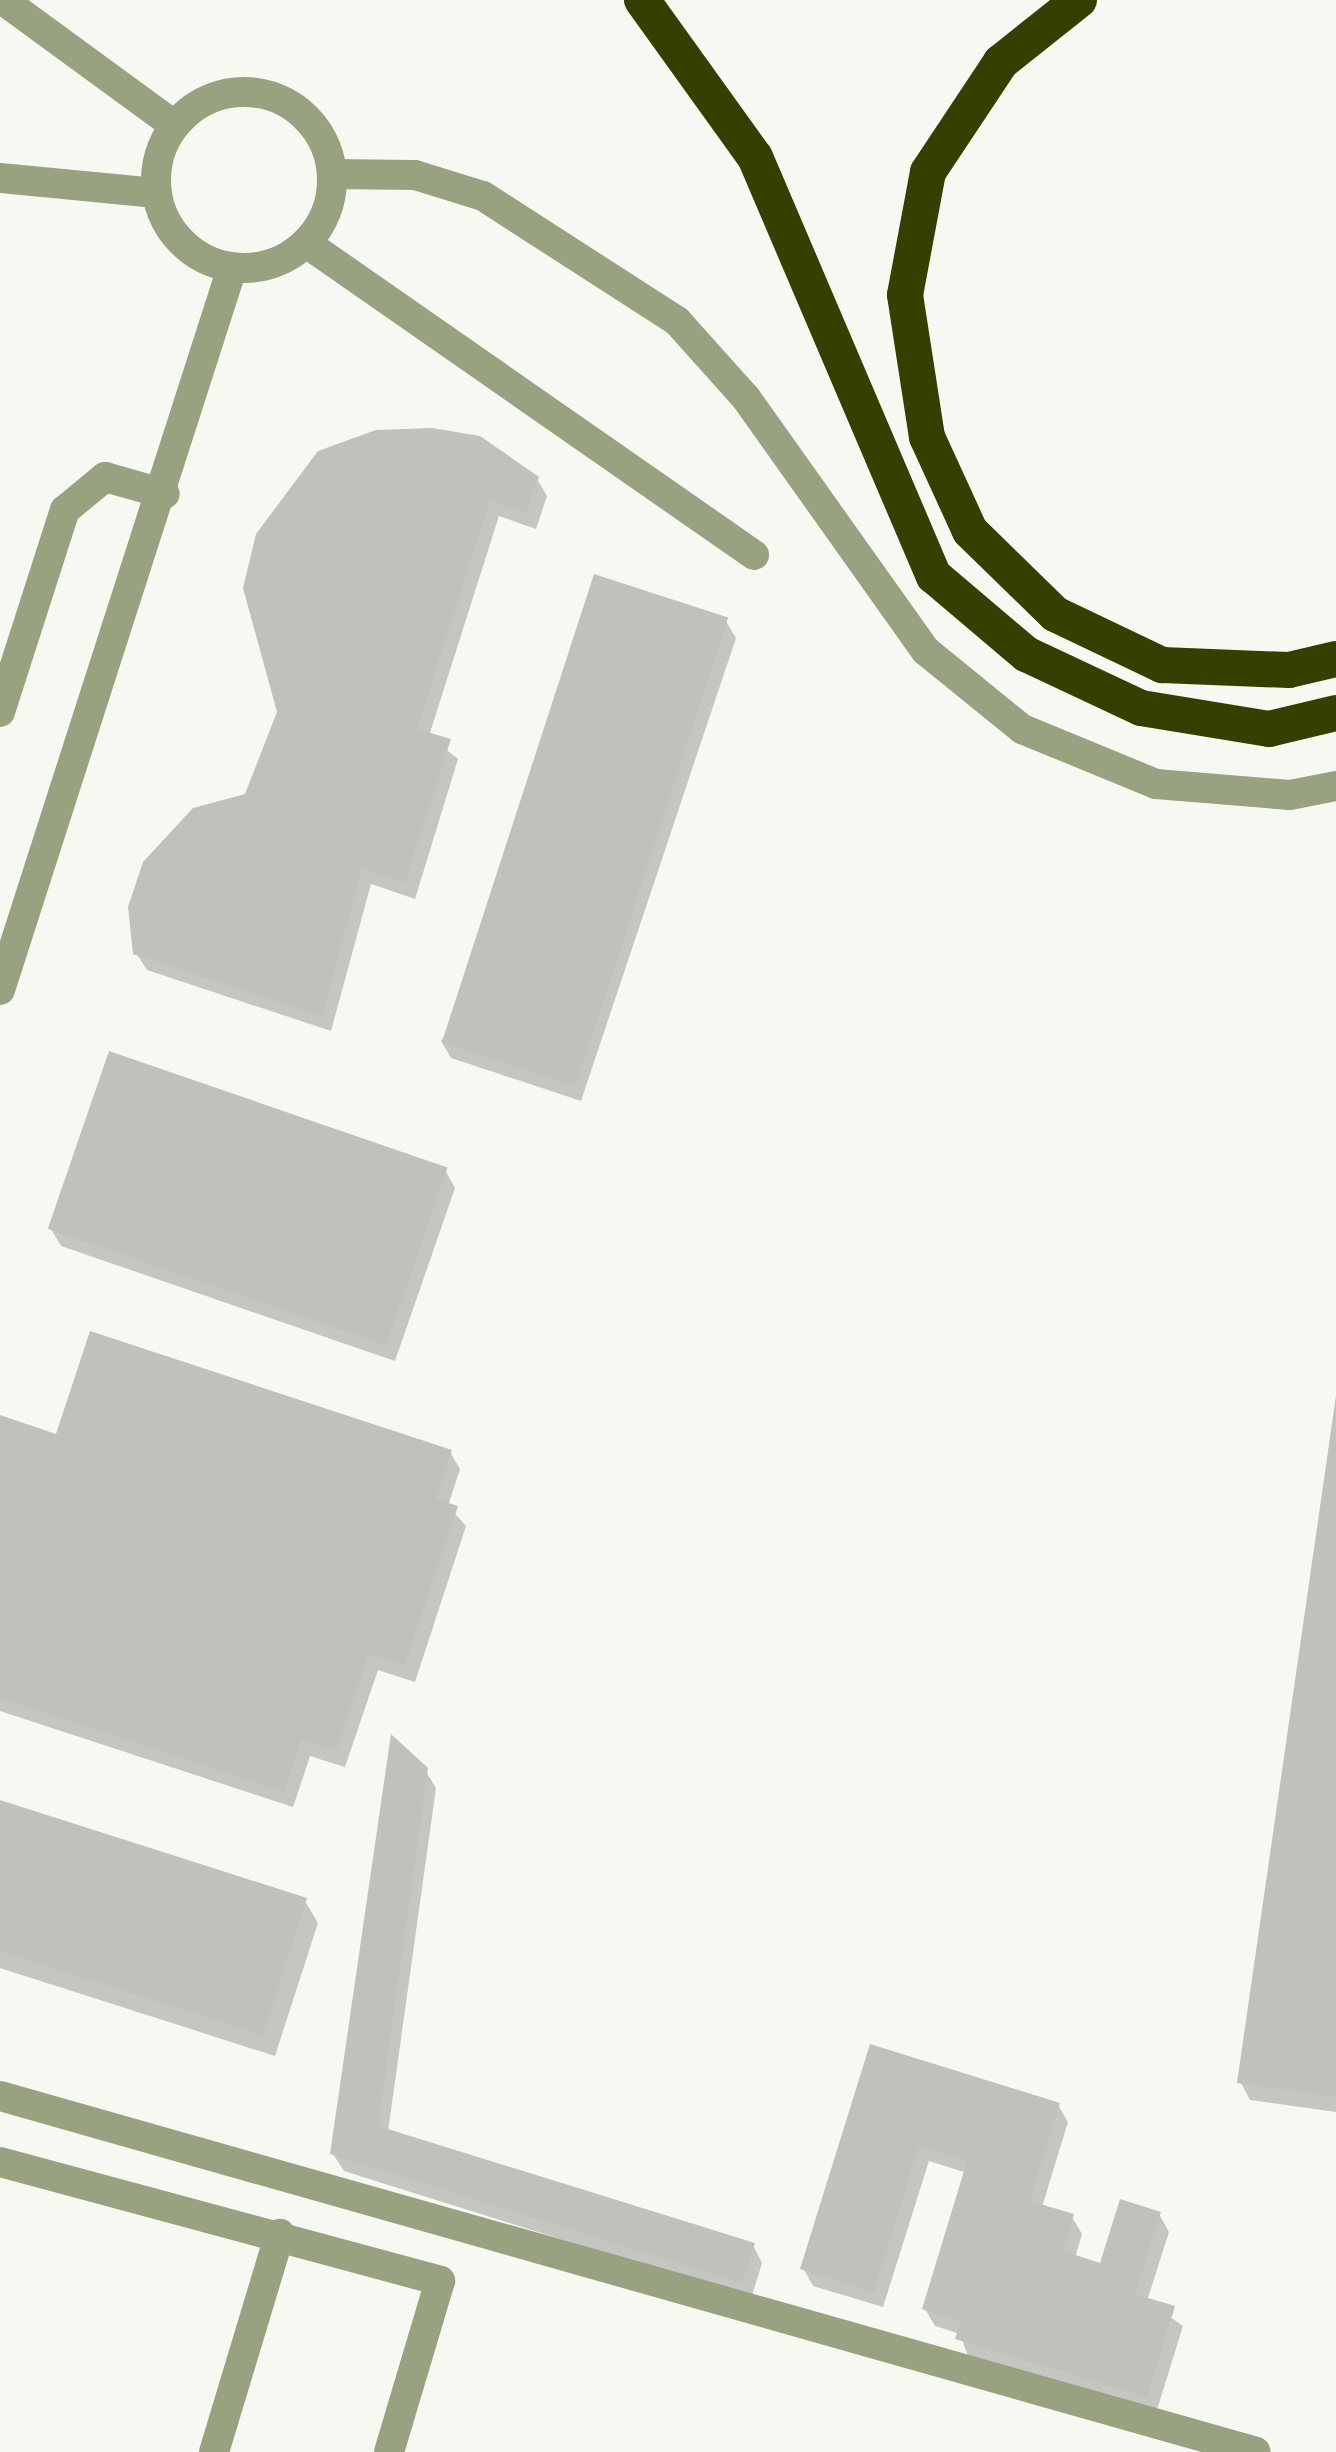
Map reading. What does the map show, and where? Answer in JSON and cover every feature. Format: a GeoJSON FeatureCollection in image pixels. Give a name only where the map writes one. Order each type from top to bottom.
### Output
{"type":"FeatureCollection","features":[{"type":"Feature","properties":{"kind":"highway"},"geometry":{"type":"LineString","coordinates":[[642,0],[755,157],[934,576],[1027,654],[1141,707],[1269,729],[1336,712]]}},
{"type":"Feature","properties":{"kind":"highway"},"geometry":{"type":"LineString","coordinates":[[1079,0],[1001,62],[928,172],[905,295],[927,437],[970,531],[1055,614],[1162,664],[1288,670],[1336,659]]}},
{"type":"Feature","properties":{"kind":"street"},"geometry":{"type":"LineString","coordinates":[[3,0],[174,125]]}},
{"type":"Feature","properties":{"kind":"street"},"geometry":{"type":"LineString","coordinates":[[225,94],[270,97],[309,119],[332,174],[306,243],[232,268],[182,242],[156,193],[174,125],[225,94]]}},
{"type":"Feature","properties":{"kind":"street"},"geometry":{"type":"LineString","coordinates":[[332,174],[415,175],[483,196],[677,321],[746,398],[926,651],[1022,729],[1156,784],[1290,795],[1336,786]]}},
{"type":"Feature","properties":{"kind":"street"},"geometry":{"type":"LineString","coordinates":[[0,178],[156,193]]}},
{"type":"Feature","properties":{"kind":"street"},"geometry":{"type":"LineString","coordinates":[[306,243],[754,555]]}},
{"type":"Feature","properties":{"kind":"street"},"geometry":{"type":"LineString","coordinates":[[0,990],[165,494],[232,268]]}},
{"type":"Feature","properties":{"kind":"street"},"geometry":{"type":"LineString","coordinates":[[0,712],[65,510],[105,477],[165,494]]}},
{"type":"Feature","properties":{"kind":"street"},"geometry":{"type":"LineString","coordinates":[[0,2096],[1256,2452]]}},
{"type":"Feature","properties":{"kind":"street"},"geometry":{"type":"LineString","coordinates":[[0,2162],[440,2281],[389,2452]]}},
{"type":"Feature","properties":{"kind":"street"},"geometry":{"type":"LineString","coordinates":[[214,2452],[280,2234]]}},
{"type":"Feature","properties":{"kind":"building"},"geometry":{"type":"Polygon","coordinates":[[[432,428],[480,436],[539,477],[526,513],[490,500],[417,729],[451,739],[405,883],[362,868],[322,1016],[133,954],[128,907],[143,862],[193,808],[245,794],[277,712],[243,588],[256,534],[318,451],[376,430],[432,428]]]}},
{"type":"Feature","properties":{"kind":"building"},"geometry":{"type":"Polygon","coordinates":[[[594,574],[728,618],[576,1086],[442,1043],[594,574]]]}},
{"type":"Feature","properties":{"kind":"building"},"geometry":{"type":"Polygon","coordinates":[[[109,1051],[447,1168],[386,1345],[48,1229],[109,1051]]]}},
{"type":"Feature","properties":{"kind":"building"},"geometry":{"type":"Polygon","coordinates":[[[90,1331],[452,1450],[436,1499],[458,1506],[405,1666],[369,1654],[336,1751],[301,1740],[284,1792],[0,1698],[0,1415],[56,1434],[90,1331]]]}},
{"type":"Feature","properties":{"kind":"building"},"geometry":{"type":"Polygon","coordinates":[[[1336,1396],[1336,2097],[1237,2083],[1336,1396]]]}},
{"type":"Feature","properties":{"kind":"building"},"geometry":{"type":"Polygon","coordinates":[[[391,1734],[428,1768],[378,2126],[755,2243],[742,2283],[330,2154],[391,1734]]]}},
{"type":"Feature","properties":{"kind":"building"},"geometry":{"type":"Polygon","coordinates":[[[0,1800],[307,1898],[263,2035],[0,1951],[0,1800]]]}},
{"type":"Feature","properties":{"kind":"building"},"geometry":{"type":"Polygon","coordinates":[[[870,2044],[1060,2103],[1030,2201],[1074,2214],[1063,2251],[1100,2263],[1120,2199],[1161,2212],[1135,2294],[1175,2306],[1147,2397],[955,2339],[961,2321],[922,2309],[967,2161],[919,2146],[874,2292],[800,2269],[870,2044]]]}}]}
